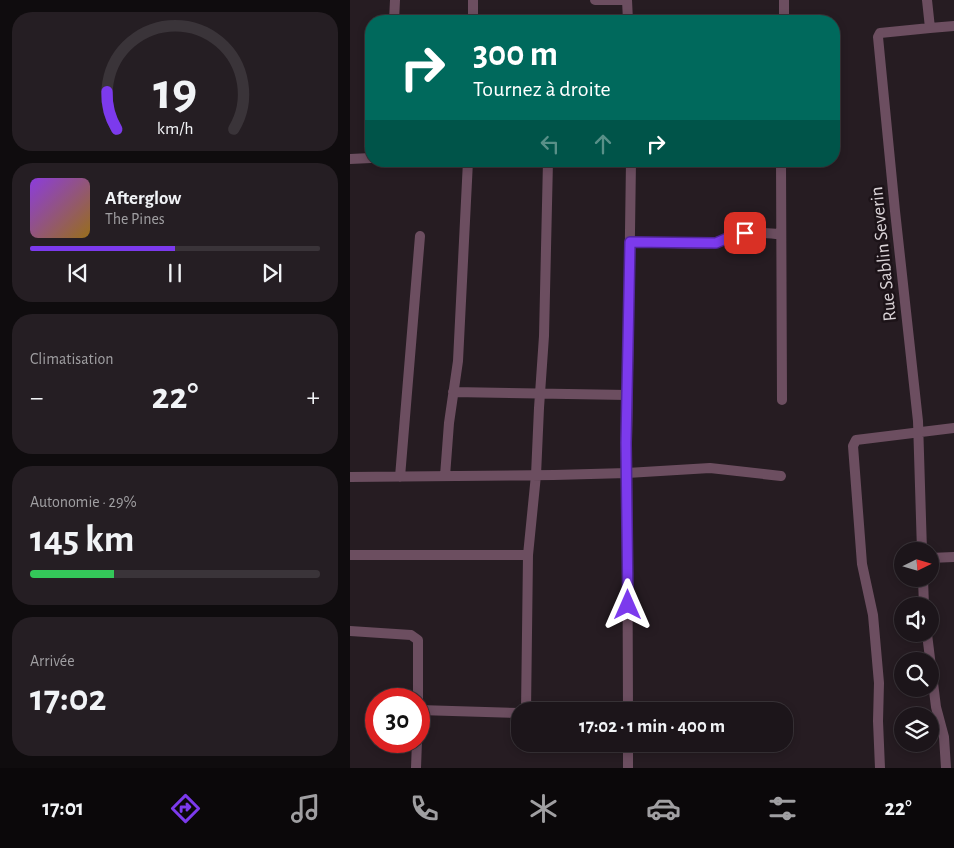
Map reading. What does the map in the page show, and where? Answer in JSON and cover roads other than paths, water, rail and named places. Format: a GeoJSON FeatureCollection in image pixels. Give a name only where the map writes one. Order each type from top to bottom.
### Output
{"type":"FeatureCollection","features":[{"type":"Feature","properties":{"kind":"street"},"geometry":{"type":"LineString","coordinates":[[394,15],[395,0]]}},
{"type":"Feature","properties":{"kind":"street"},"geometry":{"type":"LineString","coordinates":[[473,0],[473,15]]}},
{"type":"Feature","properties":{"kind":"street"},"geometry":{"type":"LineString","coordinates":[[595,0],[627,0],[628,15]]}},
{"type":"Feature","properties":{"kind":"street"},"geometry":{"type":"LineString","coordinates":[[784,0],[784,15]]}},
{"type":"Feature","properties":{"kind":"street"},"geometry":{"type":"LineString","coordinates":[[927,0],[930,28],[954,26]]}},
{"type":"Feature","properties":{"kind":"street","name":"Rue Sablin Severin"},"geometry":{"type":"LineString","coordinates":[[922,542],[919,432],[878,37],[880,33],[930,28]]}},
{"type":"Feature","properties":{"kind":"street"},"geometry":{"type":"LineString","coordinates":[[350,159],[365,158]]}},
{"type":"Feature","properties":{"kind":"street"},"geometry":{"type":"LineString","coordinates":[[445,476],[458,361],[468,167]]}},
{"type":"Feature","properties":{"kind":"street"},"geometry":{"type":"LineString","coordinates":[[526,702],[528,556],[536,475],[538,408],[541,393],[544,336],[548,167]]}},
{"type":"Feature","properties":{"kind":"street"},"geometry":{"type":"LineString","coordinates":[[628,702],[627,473],[631,167]]}},
{"type":"Feature","properties":{"kind":"street"},"geometry":{"type":"LineString","coordinates":[[781,167],[782,400]]}},
{"type":"Feature","properties":{"kind":"street"},"geometry":{"type":"LineString","coordinates":[[630,242],[707,244],[716,243],[737,234],[781,234]]}},
{"type":"Feature","properties":{"kind":"street"},"geometry":{"type":"LineString","coordinates":[[400,476],[420,236]]}},
{"type":"Feature","properties":{"kind":"street"},"geometry":{"type":"LineString","coordinates":[[453,392],[628,395]]}},
{"type":"Feature","properties":{"kind":"street"},"geometry":{"type":"LineString","coordinates":[[880,768],[879,683],[873,615],[862,564],[853,446],[856,440],[954,428]]}},
{"type":"Feature","properties":{"kind":"street"},"geometry":{"type":"LineString","coordinates":[[350,477],[627,473],[710,468],[781,476]]}},
{"type":"Feature","properties":{"kind":"street"},"geometry":{"type":"LineString","coordinates":[[350,556],[528,556]]}},
{"type":"Feature","properties":{"kind":"street"},"geometry":{"type":"LineString","coordinates":[[939,558],[954,557]]}},
{"type":"Feature","properties":{"kind":"street"},"geometry":{"type":"LineString","coordinates":[[350,631],[411,635],[418,640],[418,688]]}},
{"type":"Feature","properties":{"kind":"street"},"geometry":{"type":"LineString","coordinates":[[928,642],[936,706],[944,737],[946,768]]}},
{"type":"Feature","properties":{"kind":"street"},"geometry":{"type":"LineString","coordinates":[[430,710],[511,713]]}},
{"type":"Feature","properties":{"kind":"street"},"geometry":{"type":"LineString","coordinates":[[628,752],[628,768]]}},
{"type":"Feature","properties":{"kind":"street"},"geometry":{"type":"LineString","coordinates":[[416,768],[417,753]]}}]}
